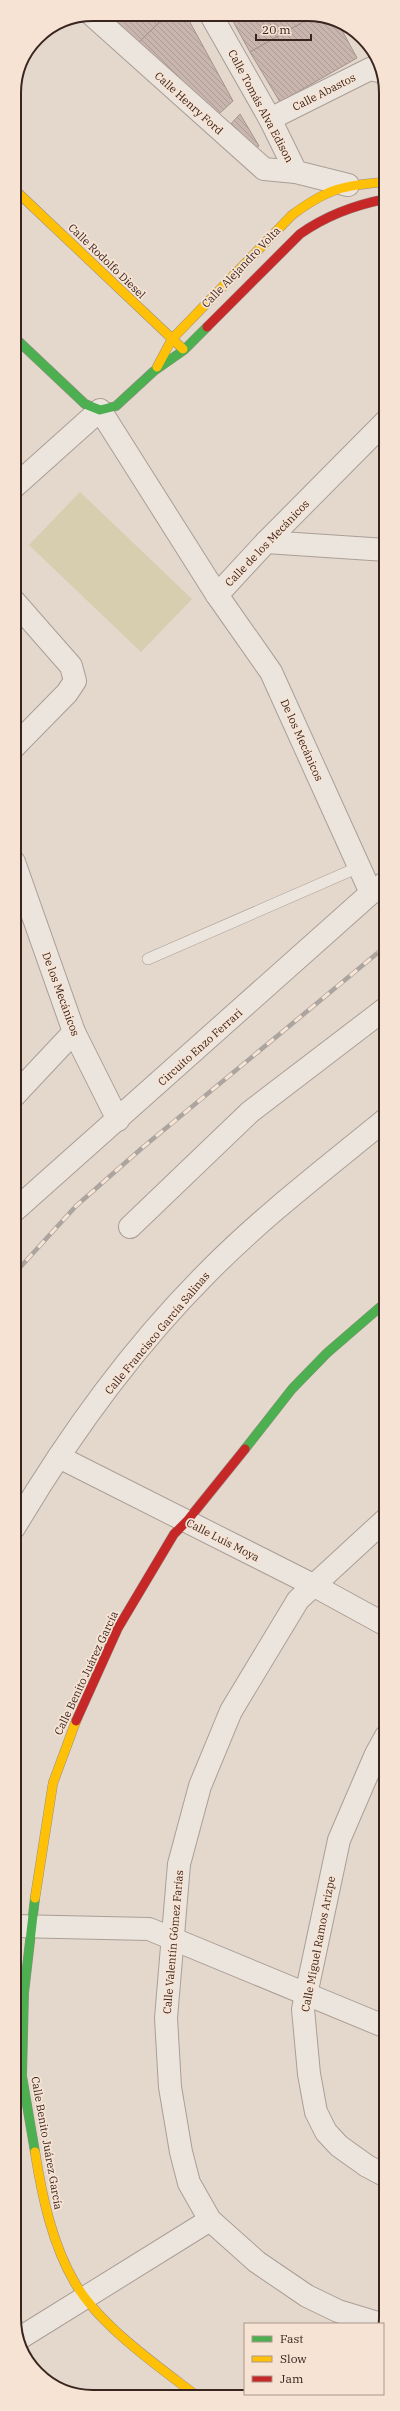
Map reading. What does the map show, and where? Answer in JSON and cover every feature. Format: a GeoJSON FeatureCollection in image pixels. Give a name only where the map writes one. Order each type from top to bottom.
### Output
{"type":"FeatureCollection","features":[{"type":"Feature","properties":{"kind":"street","name":"Calle Henry Ford"},"geometry":{"type":"LineString","coordinates":[[99,21],[264,169],[296,172]]}},
{"type":"Feature","properties":{"kind":"street","name":"Calle Tomás Alva Edison"},"geometry":{"type":"LineString","coordinates":[[214,21],[270,120],[296,172],[348,185]]}},
{"type":"Feature","properties":{"kind":"street","name":"Calle Abastos"},"geometry":{"type":"LineString","coordinates":[[270,120],[370,69],[375,70]]}},
{"type":"Feature","properties":{"kind":"street","name":"Calle Alejandro Volta"},"geometry":{"type":"LineString","coordinates":[[154,371],[172,339],[292,215],[316,198],[348,185],[379,183]]}},
{"type":"Feature","properties":{"kind":"street"},"geometry":{"type":"LineString","coordinates":[[348,185],[361,203]]}},
{"type":"Feature","properties":{"kind":"street","name":"Calle Rodolfo Diesel"},"geometry":{"type":"LineString","coordinates":[[21,196],[184,350]]}},
{"type":"Feature","properties":{"kind":"street","name":"Calle Alejandro Volta"},"geometry":{"type":"LineString","coordinates":[[21,481],[100,410],[116,406],[154,371],[184,350],[300,234],[318,220],[361,203],[379,200]]}},
{"type":"Feature","properties":{"kind":"street"},"geometry":{"type":"LineString","coordinates":[[21,344],[86,404],[100,410]]}},
{"type":"Feature","properties":{"kind":"street","name":"Calle de los Mecánicos"},"geometry":{"type":"LineString","coordinates":[[100,410],[217,595],[266,542],[379,428]]}},
{"type":"Feature","properties":{"kind":"street"},"geometry":{"type":"LineString","coordinates":[[266,542],[379,550]]}},
{"type":"Feature","properties":{"kind":"street","name":"De los Mecánicos"},"geometry":{"type":"LineString","coordinates":[[217,595],[271,672],[359,867],[378,888]]}},
{"type":"Feature","properties":{"kind":"street"},"geometry":{"type":"LineString","coordinates":[[21,609],[71,666],[75,681],[68,693],[21,740]]}},
{"type":"Feature","properties":{"kind":"street","name":"De los Mecánicos"},"geometry":{"type":"LineString","coordinates":[[21,882],[74,1032],[118,1120]]}},
{"type":"Feature","properties":{"kind":"street","name":"Circuito Enzo Ferrari"},"geometry":{"type":"LineString","coordinates":[[21,1205],[378,888]]}},
{"type":"Feature","properties":{"kind":"street"},"geometry":{"type":"LineString","coordinates":[[130,1227],[250,1112],[379,1013]]}},
{"type":"Feature","properties":{"kind":"street"},"geometry":{"type":"LineString","coordinates":[[21,1089],[74,1032]]}},
{"type":"Feature","properties":{"kind":"street","name":"Calle Francisco García Salinas"},"geometry":{"type":"LineString","coordinates":[[21,1517],[59,1457],[120,1374],[208,1272],[269,1214],[379,1125]]}},
{"type":"Feature","properties":{"kind":"street","name":"Calle Benito Juárez García"},"geometry":{"type":"LineString","coordinates":[[188,2390],[133,2347],[84,2297],[75,2283],[51,2228],[37,2166],[22,2076],[24,1993],[22,1927],[53,1783],[75,1722],[118,1628],[174,1534],[187,1521],[292,1389],[327,1353],[379,1308]]}},
{"type":"Feature","properties":{"kind":"street","name":"Calle Luis Moya"},"geometry":{"type":"LineString","coordinates":[[59,1457],[313,1585],[379,1621]]}},
{"type":"Feature","properties":{"kind":"street","name":"Calle Valentín Gómez Farías"},"geometry":{"type":"LineString","coordinates":[[379,1525],[298,1600],[231,1711],[215,1748],[200,1786],[179,1864],[166,2018],[170,2087],[181,2152],[189,2183],[210,2220],[257,2262],[307,2296],[338,2311],[379,2323]]}},
{"type":"Feature","properties":{"kind":"street","name":"Calle Miguel Ramos Arizpe"},"geometry":{"type":"LineString","coordinates":[[379,1749],[339,1840],[303,2009],[316,2112],[326,2132],[339,2146],[367,2166],[379,2172]]}},
{"type":"Feature","properties":{"kind":"street"},"geometry":{"type":"LineString","coordinates":[[22,1927],[149,1929],[379,2024]]}},
{"type":"Feature","properties":{"kind":"street"},"geometry":{"type":"LineString","coordinates":[[23,2336],[210,2220]]}},
{"type":"Feature","properties":{"kind":"lane"},"geometry":{"type":"LineString","coordinates":[[148,959],[359,867]]}},
{"type":"Feature","properties":{"kind":"shaded area"},"geometry":{"type":"Polygon","coordinates":[[[80,492],[192,599],[141,652],[29,545],[80,492]]]}},
{"type":"Feature","properties":{"kind":"building"},"geometry":{"type":"Polygon","coordinates":[[[115,21],[161,21],[137,44],[115,21]]]}},
{"type":"Feature","properties":{"kind":"building"},"geometry":{"type":"Polygon","coordinates":[[[161,21],[189,21],[233,101],[219,114],[137,44],[161,21]]]}},
{"type":"Feature","properties":{"kind":"building"},"geometry":{"type":"Polygon","coordinates":[[[233,21],[305,21],[250,52],[233,21]]]}},
{"type":"Feature","properties":{"kind":"building"},"geometry":{"type":"Polygon","coordinates":[[[307,21],[326,23],[342,30],[357,58],[280,102],[250,52],[307,21]]]}},
{"type":"Feature","properties":{"kind":"building"},"geometry":{"type":"Polygon","coordinates":[[[240,114],[259,146],[254,149],[228,127],[240,114]]]}},
{"type":"Feature","properties":{"kind":"railway"},"geometry":{"type":"LineString","coordinates":[[21,1266],[76,1206],[142,1148],[379,952]]}},
{"type":"Feature","properties":{"kind":"traffic: fast"},"geometry":{"type":"LineString","coordinates":[[21,344],[85,404],[100,410],[116,406],[154,371],[184,350],[207,327]]}},
{"type":"Feature","properties":{"kind":"traffic: fast"},"geometry":{"type":"LineString","coordinates":[[245,1449],[292,1389],[327,1353],[379,1308]]}},
{"type":"Feature","properties":{"kind":"traffic: fast"},"geometry":{"type":"LineString","coordinates":[[35,1898],[24,1993],[22,2076],[35,2152]]}},
{"type":"Feature","properties":{"kind":"traffic: slow"},"geometry":{"type":"LineString","coordinates":[[157,367],[172,339],[292,215],[315,199],[336,190],[358,185],[379,183]]}},
{"type":"Feature","properties":{"kind":"traffic: slow"},"geometry":{"type":"LineString","coordinates":[[21,196],[183,349]]}},
{"type":"Feature","properties":{"kind":"traffic: slow"},"geometry":{"type":"LineString","coordinates":[[35,1898],[53,1783],[76,1721]]}},
{"type":"Feature","properties":{"kind":"traffic: slow"},"geometry":{"type":"LineString","coordinates":[[35,2152],[41,2186],[54,2236],[75,2283],[99,2315],[114,2330],[189,2390]]}},
{"type":"Feature","properties":{"kind":"traffic: jam"},"geometry":{"type":"LineString","coordinates":[[207,327],[300,234],[331,216],[363,204],[379,201]]}},
{"type":"Feature","properties":{"kind":"traffic: jam"},"geometry":{"type":"LineString","coordinates":[[76,1721],[118,1628],[174,1534],[187,1521],[245,1449]]}}]}
